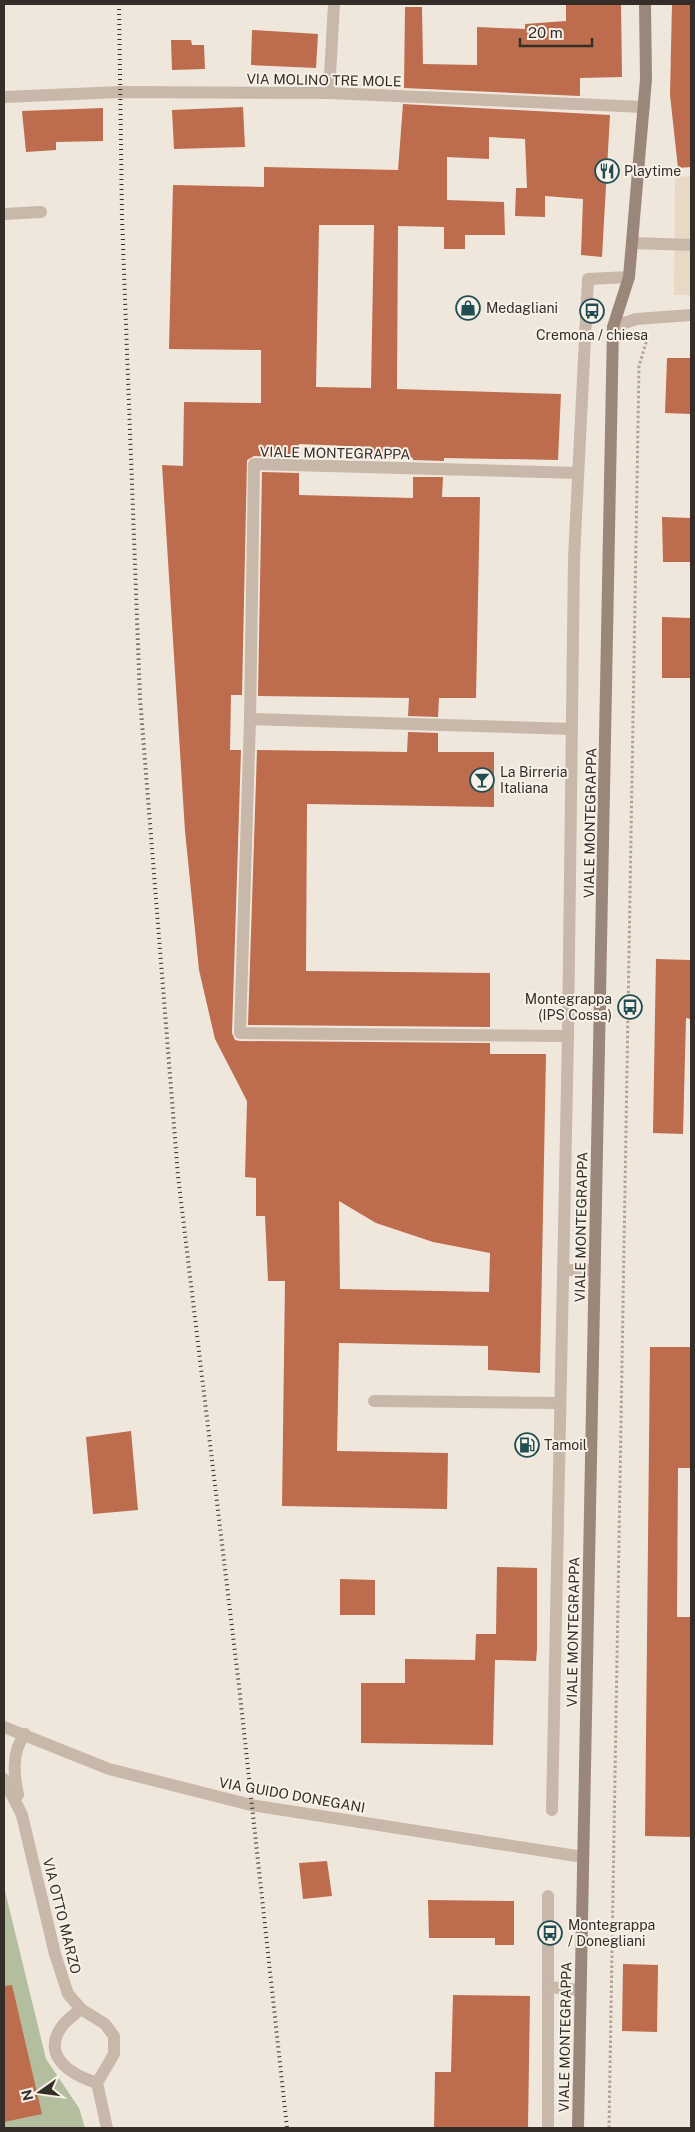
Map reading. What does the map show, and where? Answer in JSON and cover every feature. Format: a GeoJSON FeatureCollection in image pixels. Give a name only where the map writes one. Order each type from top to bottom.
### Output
{"type":"FeatureCollection","features":[{"type":"Feature","properties":{"kind":"main road","name":"VIALE MONTEGRAPPA"},"geometry":{"type":"LineString","coordinates":[[578,2128],[613,327],[629,277],[646,80],[645,4]]}},
{"type":"Feature","properties":{"kind":"street"},"geometry":{"type":"LineString","coordinates":[[329,93],[334,4]]}},
{"type":"Feature","properties":{"kind":"street","name":"VIA MOLINO TRE MOLE"},"geometry":{"type":"LineString","coordinates":[[4,97],[120,92],[329,93],[644,107]]}},
{"type":"Feature","properties":{"kind":"street"},"geometry":{"type":"LineString","coordinates":[[4,214],[41,212]]}},
{"type":"Feature","properties":{"kind":"street"},"geometry":{"type":"LineString","coordinates":[[632,243],[691,245]]}},
{"type":"Feature","properties":{"kind":"street"},"geometry":{"type":"LineString","coordinates":[[552,1810],[568,1036],[574,558],[578,473],[588,279],[629,277]]}},
{"type":"Feature","properties":{"kind":"street"},"geometry":{"type":"LineString","coordinates":[[613,327],[636,318],[691,315]]}},
{"type":"Feature","properties":{"kind":"street","name":"VIALE MONTEGRAPPA"},"geometry":{"type":"LineString","coordinates":[[568,1036],[240,1033],[250,718],[254,464],[578,473]]}},
{"type":"Feature","properties":{"kind":"street"},"geometry":{"type":"LineString","coordinates":[[250,718],[572,729]]}},
{"type":"Feature","properties":{"kind":"street"},"geometry":{"type":"LineString","coordinates":[[563,1270],[595,1270]]}},
{"type":"Feature","properties":{"kind":"street"},"geometry":{"type":"LineString","coordinates":[[374,1401],[560,1403]]}},
{"type":"Feature","properties":{"kind":"street","name":"VIA GUIDO DONEGANI"},"geometry":{"type":"LineString","coordinates":[[4,1727],[109,1769],[251,1805],[583,1857]]}},
{"type":"Feature","properties":{"kind":"street"},"geometry":{"type":"LineString","coordinates":[[22,1815],[14,1779],[14,1765],[18,1746],[24,1734]]}},
{"type":"Feature","properties":{"kind":"street","name":"VIA OTTO MARZO"},"geometry":{"type":"LineString","coordinates":[[4,1779],[22,1815],[61,1977],[68,1994],[80,2009],[105,2024],[114,2036],[114,2054],[97,2083]]}},
{"type":"Feature","properties":{"kind":"street"},"geometry":{"type":"LineString","coordinates":[[548,1896],[548,2128]]}},
{"type":"Feature","properties":{"kind":"street"},"geometry":{"type":"LineString","coordinates":[[548,1987],[581,1990]]}},
{"type":"Feature","properties":{"kind":"street"},"geometry":{"type":"LineString","coordinates":[[80,2009],[59,2031],[56,2040],[56,2050],[58,2057],[67,2069],[97,2083],[107,2128]]}},
{"type":"Feature","properties":{"kind":"path"},"geometry":{"type":"LineString","coordinates":[[609,2128],[638,366],[654,317]]}},
{"type":"Feature","properties":{"kind":"green space"},"geometry":{"type":"Polygon","coordinates":[[[4,1887],[46,2059],[79,2108],[85,2128],[4,2128],[4,1887]]]}},
{"type":"Feature","properties":{"kind":"shaded area"},"geometry":{"type":"Polygon","coordinates":[[[691,176],[691,295],[674,295],[675,177],[691,176]]]}},
{"type":"Feature","properties":{"kind":"building"},"geometry":{"type":"Polygon","coordinates":[[[566,4],[621,4],[622,77],[580,78],[580,96],[404,88],[405,7],[422,7],[423,64],[477,65],[477,27],[525,29],[525,24],[566,21],[566,4]]]}},
{"type":"Feature","properties":{"kind":"building"},"geometry":{"type":"Polygon","coordinates":[[[672,4],[691,4],[691,167],[678,168],[670,95],[672,4]]]}},
{"type":"Feature","properties":{"kind":"building"},"geometry":{"type":"Polygon","coordinates":[[[252,30],[318,34],[316,68],[251,65],[252,30]]]}},
{"type":"Feature","properties":{"kind":"building"},"geometry":{"type":"Polygon","coordinates":[[[171,40],[191,40],[192,45],[204,45],[205,69],[172,70],[171,40]]]}},
{"type":"Feature","properties":{"kind":"building"},"geometry":{"type":"Polygon","coordinates":[[[403,104],[610,115],[602,257],[581,255],[583,199],[545,196],[545,217],[515,216],[516,188],[527,188],[525,139],[489,137],[489,159],[447,157],[447,200],[504,202],[505,235],[465,235],[465,249],[444,249],[444,227],[398,226],[397,389],[561,394],[558,460],[444,458],[444,461],[413,460],[413,458],[370,456],[370,447],[299,444],[299,457],[254,456],[247,460],[242,695],[231,695],[230,750],[241,750],[232,1033],[235,1040],[240,1041],[490,1043],[490,1054],[546,1054],[540,1373],[488,1370],[488,1346],[339,1343],[337,1451],[448,1453],[447,1509],[282,1506],[285,1281],[268,1281],[265,1216],[256,1216],[256,1178],[245,1177],[247,1101],[215,1039],[199,970],[185,831],[162,465],[183,466],[184,402],[261,403],[261,350],[169,349],[173,185],[264,187],[264,167],[398,170],[403,104]],[[319,225],[316,387],[371,388],[374,225],[319,225]],[[339,1201],[340,1289],[489,1292],[490,1253],[433,1242],[376,1223],[339,1201]]]}},
{"type":"Feature","properties":{"kind":"building"},"geometry":{"type":"Polygon","coordinates":[[[243,107],[245,147],[174,149],[172,110],[243,107]]]}},
{"type":"Feature","properties":{"kind":"building"},"geometry":{"type":"Polygon","coordinates":[[[103,108],[103,141],[56,142],[56,150],[26,152],[22,111],[103,108]]]}},
{"type":"Feature","properties":{"kind":"building"},"geometry":{"type":"Polygon","coordinates":[[[667,358],[691,358],[691,414],[665,413],[667,358]]]}},
{"type":"Feature","properties":{"kind":"building"},"geometry":{"type":"Polygon","coordinates":[[[262,472],[299,473],[299,495],[413,498],[413,477],[443,477],[442,497],[480,497],[476,698],[439,698],[438,717],[408,716],[409,698],[258,696],[262,472]]]}},
{"type":"Feature","properties":{"kind":"building"},"geometry":{"type":"Polygon","coordinates":[[[662,517],[691,518],[691,562],[663,562],[662,517]]]}},
{"type":"Feature","properties":{"kind":"building"},"geometry":{"type":"Polygon","coordinates":[[[662,617],[691,618],[691,678],[662,678],[662,617]]]}},
{"type":"Feature","properties":{"kind":"building"},"geometry":{"type":"Polygon","coordinates":[[[408,732],[438,733],[438,752],[494,752],[494,807],[307,804],[306,971],[490,973],[490,1027],[248,1025],[257,750],[407,752],[408,732]]]}},
{"type":"Feature","properties":{"kind":"building"},"geometry":{"type":"Polygon","coordinates":[[[656,959],[691,960],[691,1019],[686,1018],[683,1134],[653,1133],[656,959]]]}},
{"type":"Feature","properties":{"kind":"building"},"geometry":{"type":"Polygon","coordinates":[[[650,1347],[691,1347],[691,1468],[678,1468],[677,1617],[691,1617],[691,1837],[645,1836],[650,1347]]]}},
{"type":"Feature","properties":{"kind":"building"},"geometry":{"type":"Polygon","coordinates":[[[131,1431],[138,1510],[93,1514],[86,1437],[131,1431]]]}},
{"type":"Feature","properties":{"kind":"building"},"geometry":{"type":"Polygon","coordinates":[[[497,1567],[537,1568],[537,1649],[536,1661],[495,1660],[493,1745],[361,1743],[361,1683],[405,1683],[405,1659],[475,1660],[476,1634],[496,1634],[497,1567]]]}},
{"type":"Feature","properties":{"kind":"building"},"geometry":{"type":"Polygon","coordinates":[[[340,1579],[375,1580],[375,1615],[340,1615],[340,1579]]]}},
{"type":"Feature","properties":{"kind":"building"},"geometry":{"type":"Polygon","coordinates":[[[327,1861],[332,1896],[303,1899],[299,1863],[327,1861]]]}},
{"type":"Feature","properties":{"kind":"building"},"geometry":{"type":"Polygon","coordinates":[[[428,1900],[514,1901],[514,1945],[495,1945],[495,1938],[429,1938],[428,1900]]]}},
{"type":"Feature","properties":{"kind":"building"},"geometry":{"type":"Polygon","coordinates":[[[623,1964],[658,1965],[657,2032],[622,2031],[623,1964]]]}},
{"type":"Feature","properties":{"kind":"building"},"geometry":{"type":"Polygon","coordinates":[[[12,1985],[42,2114],[4,2122],[4,1986],[12,1985]]]}},
{"type":"Feature","properties":{"kind":"building"},"geometry":{"type":"Polygon","coordinates":[[[453,1995],[530,1996],[528,2128],[434,2128],[435,2072],[451,2072],[453,1995]]]}},
{"type":"Feature","properties":{"kind":"railway"},"geometry":{"type":"LineString","coordinates":[[119,4],[122,218],[140,698],[178,1176],[239,1686],[287,2128]]}},
{"type":"Feature","properties":{"kind":"place","name":"Playtime"},"geometry":{"type":"Point","coordinates":[607,171]}},
{"type":"Feature","properties":{"kind":"place","name":"Medagliani"},"geometry":{"type":"Point","coordinates":[468,308]}},
{"type":"Feature","properties":{"kind":"place","name":"Cremona / chiesa"},"geometry":{"type":"Point","coordinates":[592,311]}},
{"type":"Feature","properties":{"kind":"place","name":"La Birreria Italiana"},"geometry":{"type":"Point","coordinates":[482,780]}},
{"type":"Feature","properties":{"kind":"place","name":"Montegrappa (IPS Cossa)"},"geometry":{"type":"Point","coordinates":[630,1007]}},
{"type":"Feature","properties":{"kind":"place","name":"Tamoil"},"geometry":{"type":"Point","coordinates":[527,1445]}},
{"type":"Feature","properties":{"kind":"place","name":"Montegrappa / Donegliani"},"geometry":{"type":"Point","coordinates":[550,1933]}}]}
